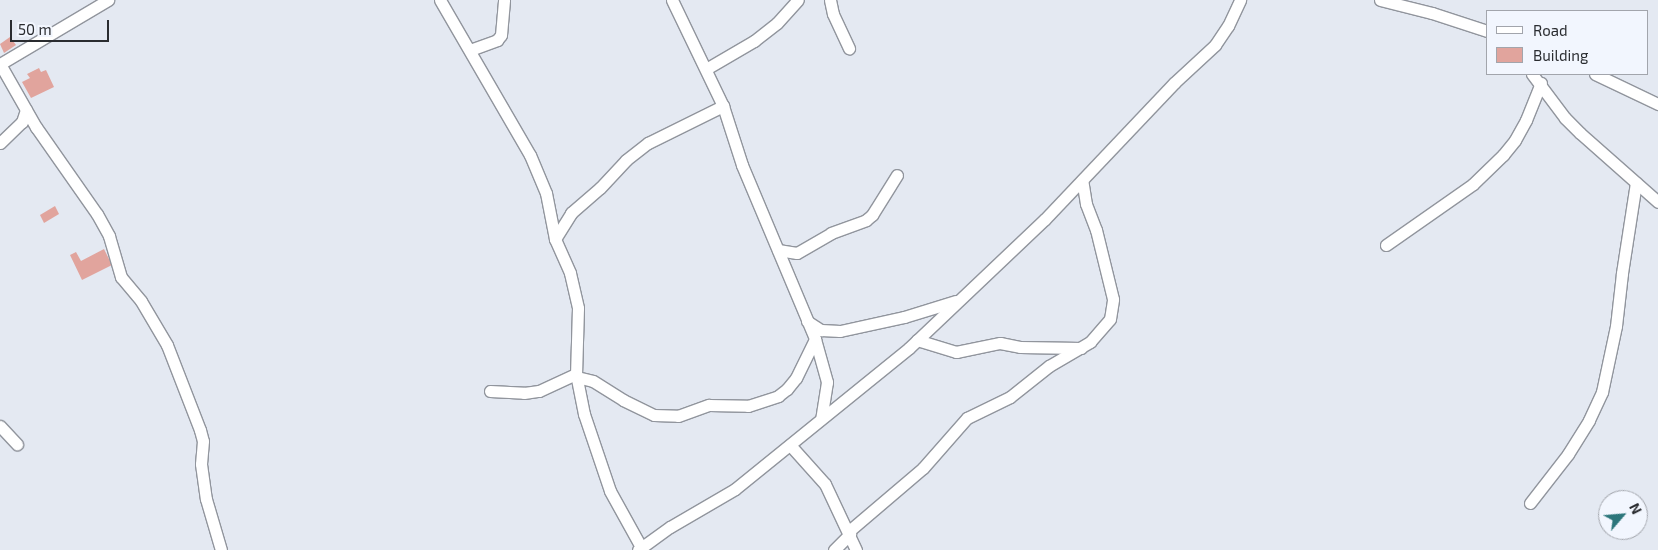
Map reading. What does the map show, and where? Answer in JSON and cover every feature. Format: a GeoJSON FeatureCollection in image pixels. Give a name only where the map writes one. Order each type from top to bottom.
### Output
{"type":"FeatureCollection","features":[{"type":"Feature","properties":{"kind":"street"},"geometry":{"type":"LineString","coordinates":[[108,0],[0,64],[26,110],[97,214],[109,236],[122,277],[142,301],[167,345],[203,441],[201,464],[206,499],[221,550]]}},
{"type":"Feature","properties":{"kind":"street"},"geometry":{"type":"LineString","coordinates":[[440,0],[540,176],[550,204],[555,239],[570,273],[578,308],[577,376],[584,414],[610,492],[639,548],[735,489],[917,340],[1045,219],[1174,82],[1215,45],[1228,26],[1240,0]]}},
{"type":"Feature","properties":{"kind":"street"},"geometry":{"type":"LineString","coordinates":[[470,50],[497,40],[501,35],[504,0]]}},
{"type":"Feature","properties":{"kind":"street"},"geometry":{"type":"LineString","coordinates":[[672,0],[723,106],[742,165],[815,339],[827,382],[821,418]]}},
{"type":"Feature","properties":{"kind":"street"},"geometry":{"type":"LineString","coordinates":[[706,69],[754,41],[777,23],[798,0]]}},
{"type":"Feature","properties":{"kind":"street"},"geometry":{"type":"LineString","coordinates":[[830,0],[833,14],[849,48]]}},
{"type":"Feature","properties":{"kind":"street"},"geometry":{"type":"LineString","coordinates":[[1380,0],[1432,13],[1486,30]]}},
{"type":"Feature","properties":{"kind":"street"},"geometry":{"type":"LineString","coordinates":[[1533,75],[1541,83],[1565,118],[1658,202]]}},
{"type":"Feature","properties":{"kind":"street"},"geometry":{"type":"LineString","coordinates":[[1597,75],[1658,104]]}},
{"type":"Feature","properties":{"kind":"street"},"geometry":{"type":"LineString","coordinates":[[1386,246],[1473,184],[1504,154],[1515,140],[1526,120],[1541,83]]}},
{"type":"Feature","properties":{"kind":"street"},"geometry":{"type":"LineString","coordinates":[[555,239],[571,213],[600,188],[626,160],[648,143],[723,106]]}},
{"type":"Feature","properties":{"kind":"street"},"geometry":{"type":"LineString","coordinates":[[0,143],[22,122],[26,110]]}},
{"type":"Feature","properties":{"kind":"street"},"geometry":{"type":"LineString","coordinates":[[778,250],[788,254],[796,253],[831,233],[866,220],[872,215],[898,175]]}},
{"type":"Feature","properties":{"kind":"street"},"geometry":{"type":"LineString","coordinates":[[834,550],[849,532],[917,474],[967,418],[1010,397],[1049,366],[1081,348],[1096,336],[1110,319],[1114,299],[1096,230],[1086,204],[1082,180]]}},
{"type":"Feature","properties":{"kind":"street"},"geometry":{"type":"LineString","coordinates":[[1530,503],[1568,454],[1589,420],[1602,392],[1616,326],[1636,183]]}},
{"type":"Feature","properties":{"kind":"street"},"geometry":{"type":"LineString","coordinates":[[807,321],[822,330],[840,331],[904,317],[958,301]]}},
{"type":"Feature","properties":{"kind":"street"},"geometry":{"type":"LineString","coordinates":[[490,391],[524,393],[539,391],[577,376],[593,381],[623,400],[654,415],[678,416],[708,405],[748,406],[778,396],[787,389],[796,378],[815,339]]}},
{"type":"Feature","properties":{"kind":"street"},"geometry":{"type":"LineString","coordinates":[[917,340],[956,352],[1000,344],[1020,347],[1081,348]]}},
{"type":"Feature","properties":{"kind":"street"},"geometry":{"type":"LineString","coordinates":[[0,426],[17,444]]}},
{"type":"Feature","properties":{"kind":"street"},"geometry":{"type":"LineString","coordinates":[[790,445],[825,484],[856,550]]}},
{"type":"Feature","properties":{"kind":"building"},"geometry":{"type":"Polygon","coordinates":[[[10,37],[16,45],[4,53],[0,44],[10,37]]]}},
{"type":"Feature","properties":{"kind":"building"},"geometry":{"type":"Polygon","coordinates":[[[39,68],[41,72],[46,70],[54,87],[31,98],[22,82],[30,78],[27,74],[39,68]]]}},
{"type":"Feature","properties":{"kind":"building"},"geometry":{"type":"Polygon","coordinates":[[[55,206],[59,214],[44,223],[40,215],[55,206]]]}},
{"type":"Feature","properties":{"kind":"building"},"geometry":{"type":"Polygon","coordinates":[[[104,249],[112,265],[82,280],[70,255],[76,252],[81,261],[104,249]]]}}]}
